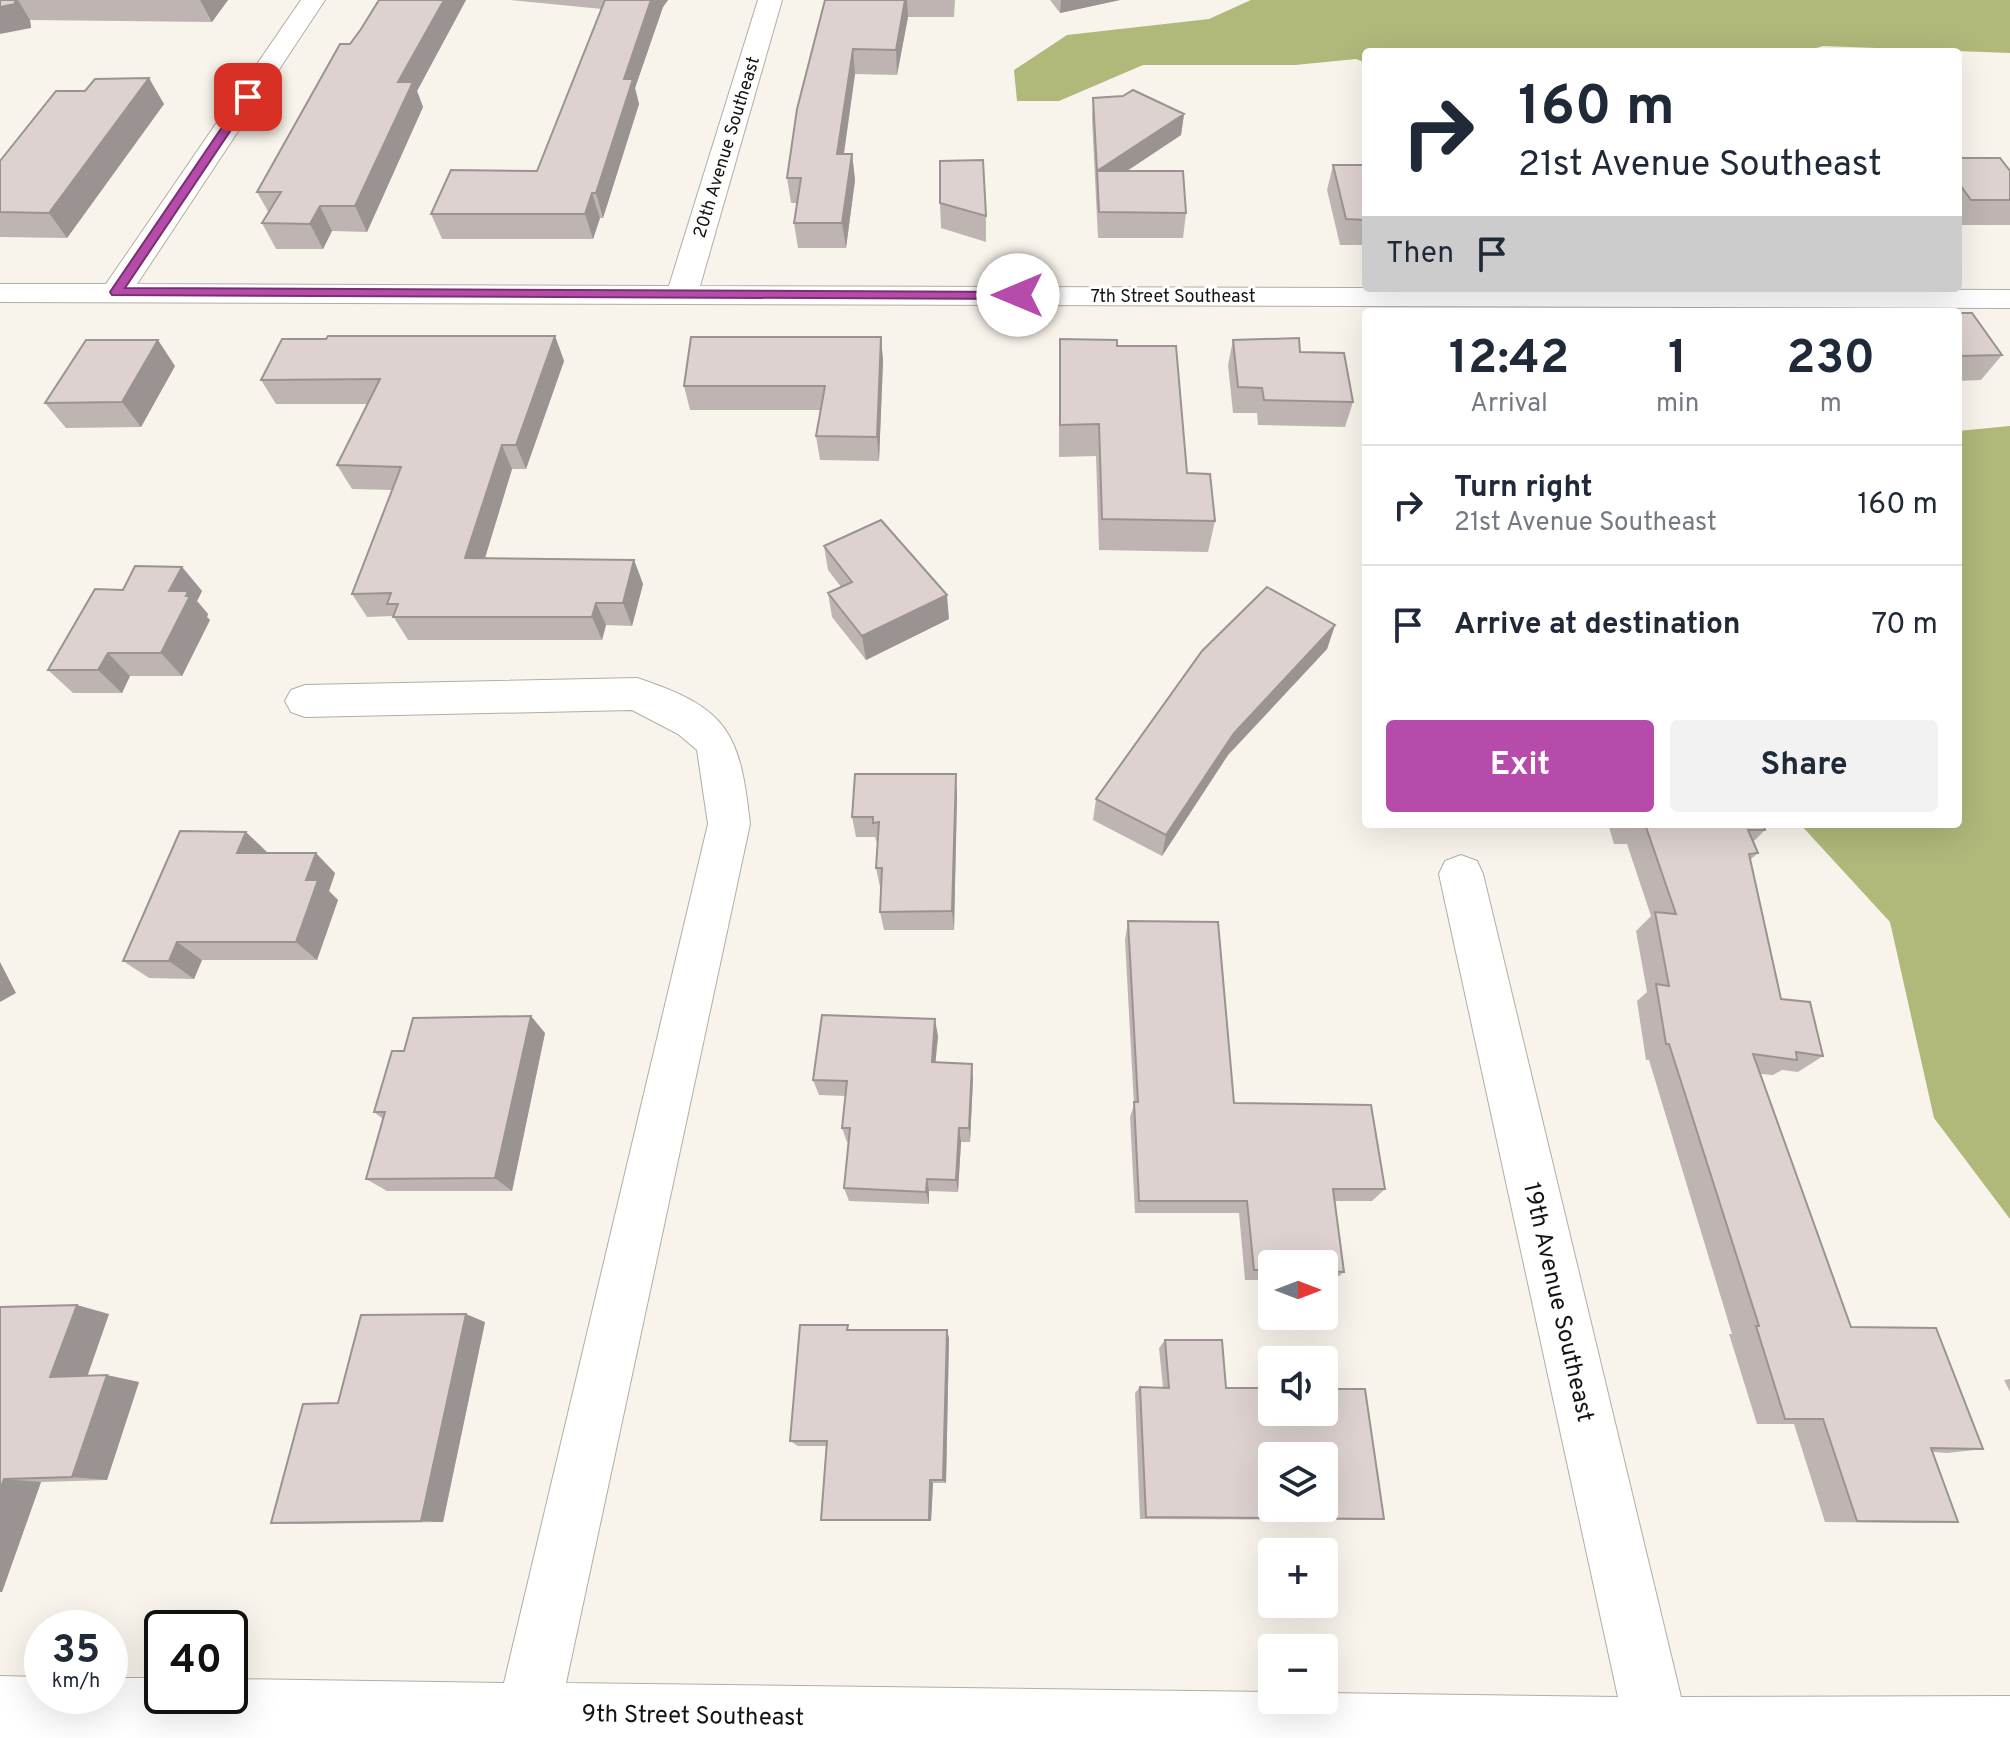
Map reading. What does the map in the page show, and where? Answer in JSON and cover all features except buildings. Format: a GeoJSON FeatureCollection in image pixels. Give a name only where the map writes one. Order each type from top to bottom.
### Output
{"type":"FeatureCollection","features":[{"type":"Feature","properties":{"kind":"street"},"geometry":{"type":"LineString","coordinates":[[116,292],[313,0]]}},
{"type":"Feature","properties":{"kind":"street","name":"20th Avenue Southeast"},"geometry":{"type":"LineString","coordinates":[[682,294],[770,0]]}},
{"type":"Feature","properties":{"kind":"street","name":"7th Street Southeast"},"geometry":{"type":"LineString","coordinates":[[0,293],[2010,299]]}},
{"type":"Feature","properties":{"kind":"street"},"geometry":{"type":"LineString","coordinates":[[305,701],[637,694],[676,713],[715,741],[723,777],[729,824],[528,1713]]}},
{"type":"Feature","properties":{"kind":"street","name":"19th Avenue Southeast"},"geometry":{"type":"LineString","coordinates":[[1461,874],[1657,1729]]}},
{"type":"Feature","properties":{"kind":"street","name":"9th Street Southeast"},"geometry":{"type":"LineString","coordinates":[[0,1708],[1657,1729],[2010,1728]]}},
{"type":"Feature","properties":{"kind":"green space"},"geometry":{"type":"Polygon","coordinates":[[[1251,0],[2010,0],[2010,53],[1962,51],[1962,48],[1823,46],[1362,48],[1362,61],[1356,59],[1295,65],[1143,65],[1059,101],[1017,101],[1014,70],[1067,35],[1209,19],[1251,0]]]}},
{"type":"Feature","properties":{"kind":"green space"},"geometry":{"type":"Polygon","coordinates":[[[2010,426],[2010,1219],[1934,1118],[1890,922],[1804,828],[1962,828],[1962,431],[2010,426]]]}},
{"type":"Feature","properties":{"kind":"route"},"geometry":{"type":"LineString","coordinates":[[248,97],[116,292],[1018,295]]}}]}
